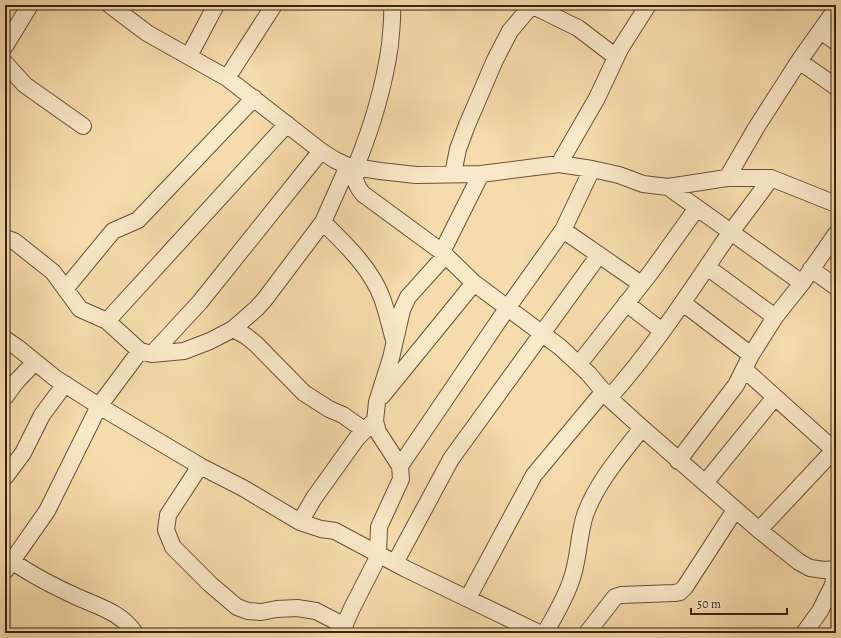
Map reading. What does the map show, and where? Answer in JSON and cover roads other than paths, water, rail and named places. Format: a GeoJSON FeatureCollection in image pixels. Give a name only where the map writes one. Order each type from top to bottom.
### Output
{"type":"FeatureCollection","features":[{"type":"Feature","properties":{"kind":"street"},"geometry":{"type":"LineString","coordinates":[[5,46],[30,5]]}},
{"type":"Feature","properties":{"kind":"street"},"geometry":{"type":"LineString","coordinates":[[110,5],[147,33],[227,78],[321,151],[335,160],[352,166],[416,175],[481,174],[559,164],[619,175],[643,184],[668,187],[727,178],[772,178],[836,204]]}},
{"type":"Feature","properties":{"kind":"street"},"geometry":{"type":"LineString","coordinates":[[189,56],[216,5]]}},
{"type":"Feature","properties":{"kind":"street"},"geometry":{"type":"LineString","coordinates":[[227,78],[274,5]]}},
{"type":"Feature","properties":{"kind":"street"},"geometry":{"type":"LineString","coordinates":[[5,238],[14,241],[53,272],[80,309],[107,321],[146,352],[184,351],[210,341],[233,329],[257,308],[270,294],[323,222],[352,166],[378,107],[388,61],[392,26],[392,5]]}},
{"type":"Feature","properties":{"kind":"street"},"geometry":{"type":"LineString","coordinates":[[453,174],[458,149],[495,60],[510,31],[532,5],[574,26],[616,57]]}},
{"type":"Feature","properties":{"kind":"street"},"geometry":{"type":"LineString","coordinates":[[559,164],[597,98],[616,57],[648,5]]}},
{"type":"Feature","properties":{"kind":"street"},"geometry":{"type":"LineString","coordinates":[[727,178],[756,128],[799,61],[836,9]]}},
{"type":"Feature","properties":{"kind":"street"},"geometry":{"type":"LineString","coordinates":[[821,31],[836,42]]}},
{"type":"Feature","properties":{"kind":"street"},"geometry":{"type":"LineString","coordinates":[[799,61],[836,87]]}},
{"type":"Feature","properties":{"kind":"street"},"geometry":{"type":"LineString","coordinates":[[5,63],[25,85],[83,126]]}},
{"type":"Feature","properties":{"kind":"street"},"geometry":{"type":"LineString","coordinates":[[66,288],[113,231],[138,220],[254,98]]}},
{"type":"Feature","properties":{"kind":"street"},"geometry":{"type":"LineString","coordinates":[[107,321],[287,124]]}},
{"type":"Feature","properties":{"kind":"street"},"geometry":{"type":"LineString","coordinates":[[136,633],[119,616],[109,610],[54,586],[8,563],[47,511],[99,406],[146,352],[200,302],[321,151]]}},
{"type":"Feature","properties":{"kind":"street"},"geometry":{"type":"LineString","coordinates":[[352,166],[357,186],[363,194],[443,254],[474,283],[560,347],[642,428],[678,461],[759,530],[799,562],[810,568],[824,570],[836,569],[833,585],[820,612],[804,633]]}},
{"type":"Feature","properties":{"kind":"street"},"geometry":{"type":"LineString","coordinates":[[400,466],[508,307],[563,230],[592,169]]}},
{"type":"Feature","properties":{"kind":"street"},"geometry":{"type":"LineString","coordinates":[[300,522],[314,498],[369,426],[402,310],[408,297],[443,254],[481,174]]}},
{"type":"Feature","properties":{"kind":"street"},"geometry":{"type":"LineString","coordinates":[[468,598],[534,475],[606,394],[641,361],[731,232],[772,178]]}},
{"type":"Feature","properties":{"kind":"street"},"geometry":{"type":"LineString","coordinates":[[668,187],[802,283]]}},
{"type":"Feature","properties":{"kind":"street"},"geometry":{"type":"LineString","coordinates":[[578,364],[641,284],[697,208]]}},
{"type":"Feature","properties":{"kind":"street"},"geometry":{"type":"LineString","coordinates":[[323,222],[358,260],[374,283],[382,298],[394,342]]}},
{"type":"Feature","properties":{"kind":"street"},"geometry":{"type":"LineString","coordinates":[[563,230],[641,284]]}},
{"type":"Feature","properties":{"kind":"street"},"geometry":{"type":"LineString","coordinates":[[678,461],[736,385],[745,370],[751,355],[775,317],[802,283],[836,234]]}},
{"type":"Feature","properties":{"kind":"street"},"geometry":{"type":"LineString","coordinates":[[394,563],[451,460],[599,255]]}},
{"type":"Feature","properties":{"kind":"street"},"geometry":{"type":"LineString","coordinates":[[707,267],[775,317]]}},
{"type":"Feature","properties":{"kind":"street"},"geometry":{"type":"LineString","coordinates":[[811,269],[836,287]]}},
{"type":"Feature","properties":{"kind":"street"},"geometry":{"type":"LineString","coordinates":[[377,402],[474,283]]}},
{"type":"Feature","properties":{"kind":"street"},"geometry":{"type":"LineString","coordinates":[[626,303],[662,331]]}},
{"type":"Feature","properties":{"kind":"street"},"geometry":{"type":"LineString","coordinates":[[682,303],[751,355]]}},
{"type":"Feature","properties":{"kind":"street"},"geometry":{"type":"LineString","coordinates":[[200,466],[168,515],[166,530],[173,547],[210,584],[237,607],[255,612],[297,608],[316,611],[343,630],[378,555],[379,527],[401,479],[402,472],[400,466],[378,432],[369,426],[329,409],[304,393],[256,344],[246,336],[233,329]]}},
{"type":"Feature","properties":{"kind":"street"},"geometry":{"type":"LineString","coordinates":[[5,339],[65,384],[99,406],[200,466],[243,488],[300,522],[321,529],[336,531],[378,555],[539,633]]}},
{"type":"Feature","properties":{"kind":"street"},"geometry":{"type":"LineString","coordinates":[[5,397],[16,382],[35,362]]}},
{"type":"Feature","properties":{"kind":"street"},"geometry":{"type":"LineString","coordinates":[[745,370],[835,449],[759,530]]}},
{"type":"Feature","properties":{"kind":"street"},"geometry":{"type":"LineString","coordinates":[[5,477],[23,453],[42,415],[65,384]]}},
{"type":"Feature","properties":{"kind":"street"},"geometry":{"type":"LineString","coordinates":[[705,483],[775,397]]}},
{"type":"Feature","properties":{"kind":"street"},"geometry":{"type":"LineString","coordinates":[[545,633],[571,582],[585,516],[593,497],[608,472],[642,428]]}},
{"type":"Feature","properties":{"kind":"street"},"geometry":{"type":"LineString","coordinates":[[586,633],[615,597],[621,595],[680,592],[685,587],[735,510]]}}]}
